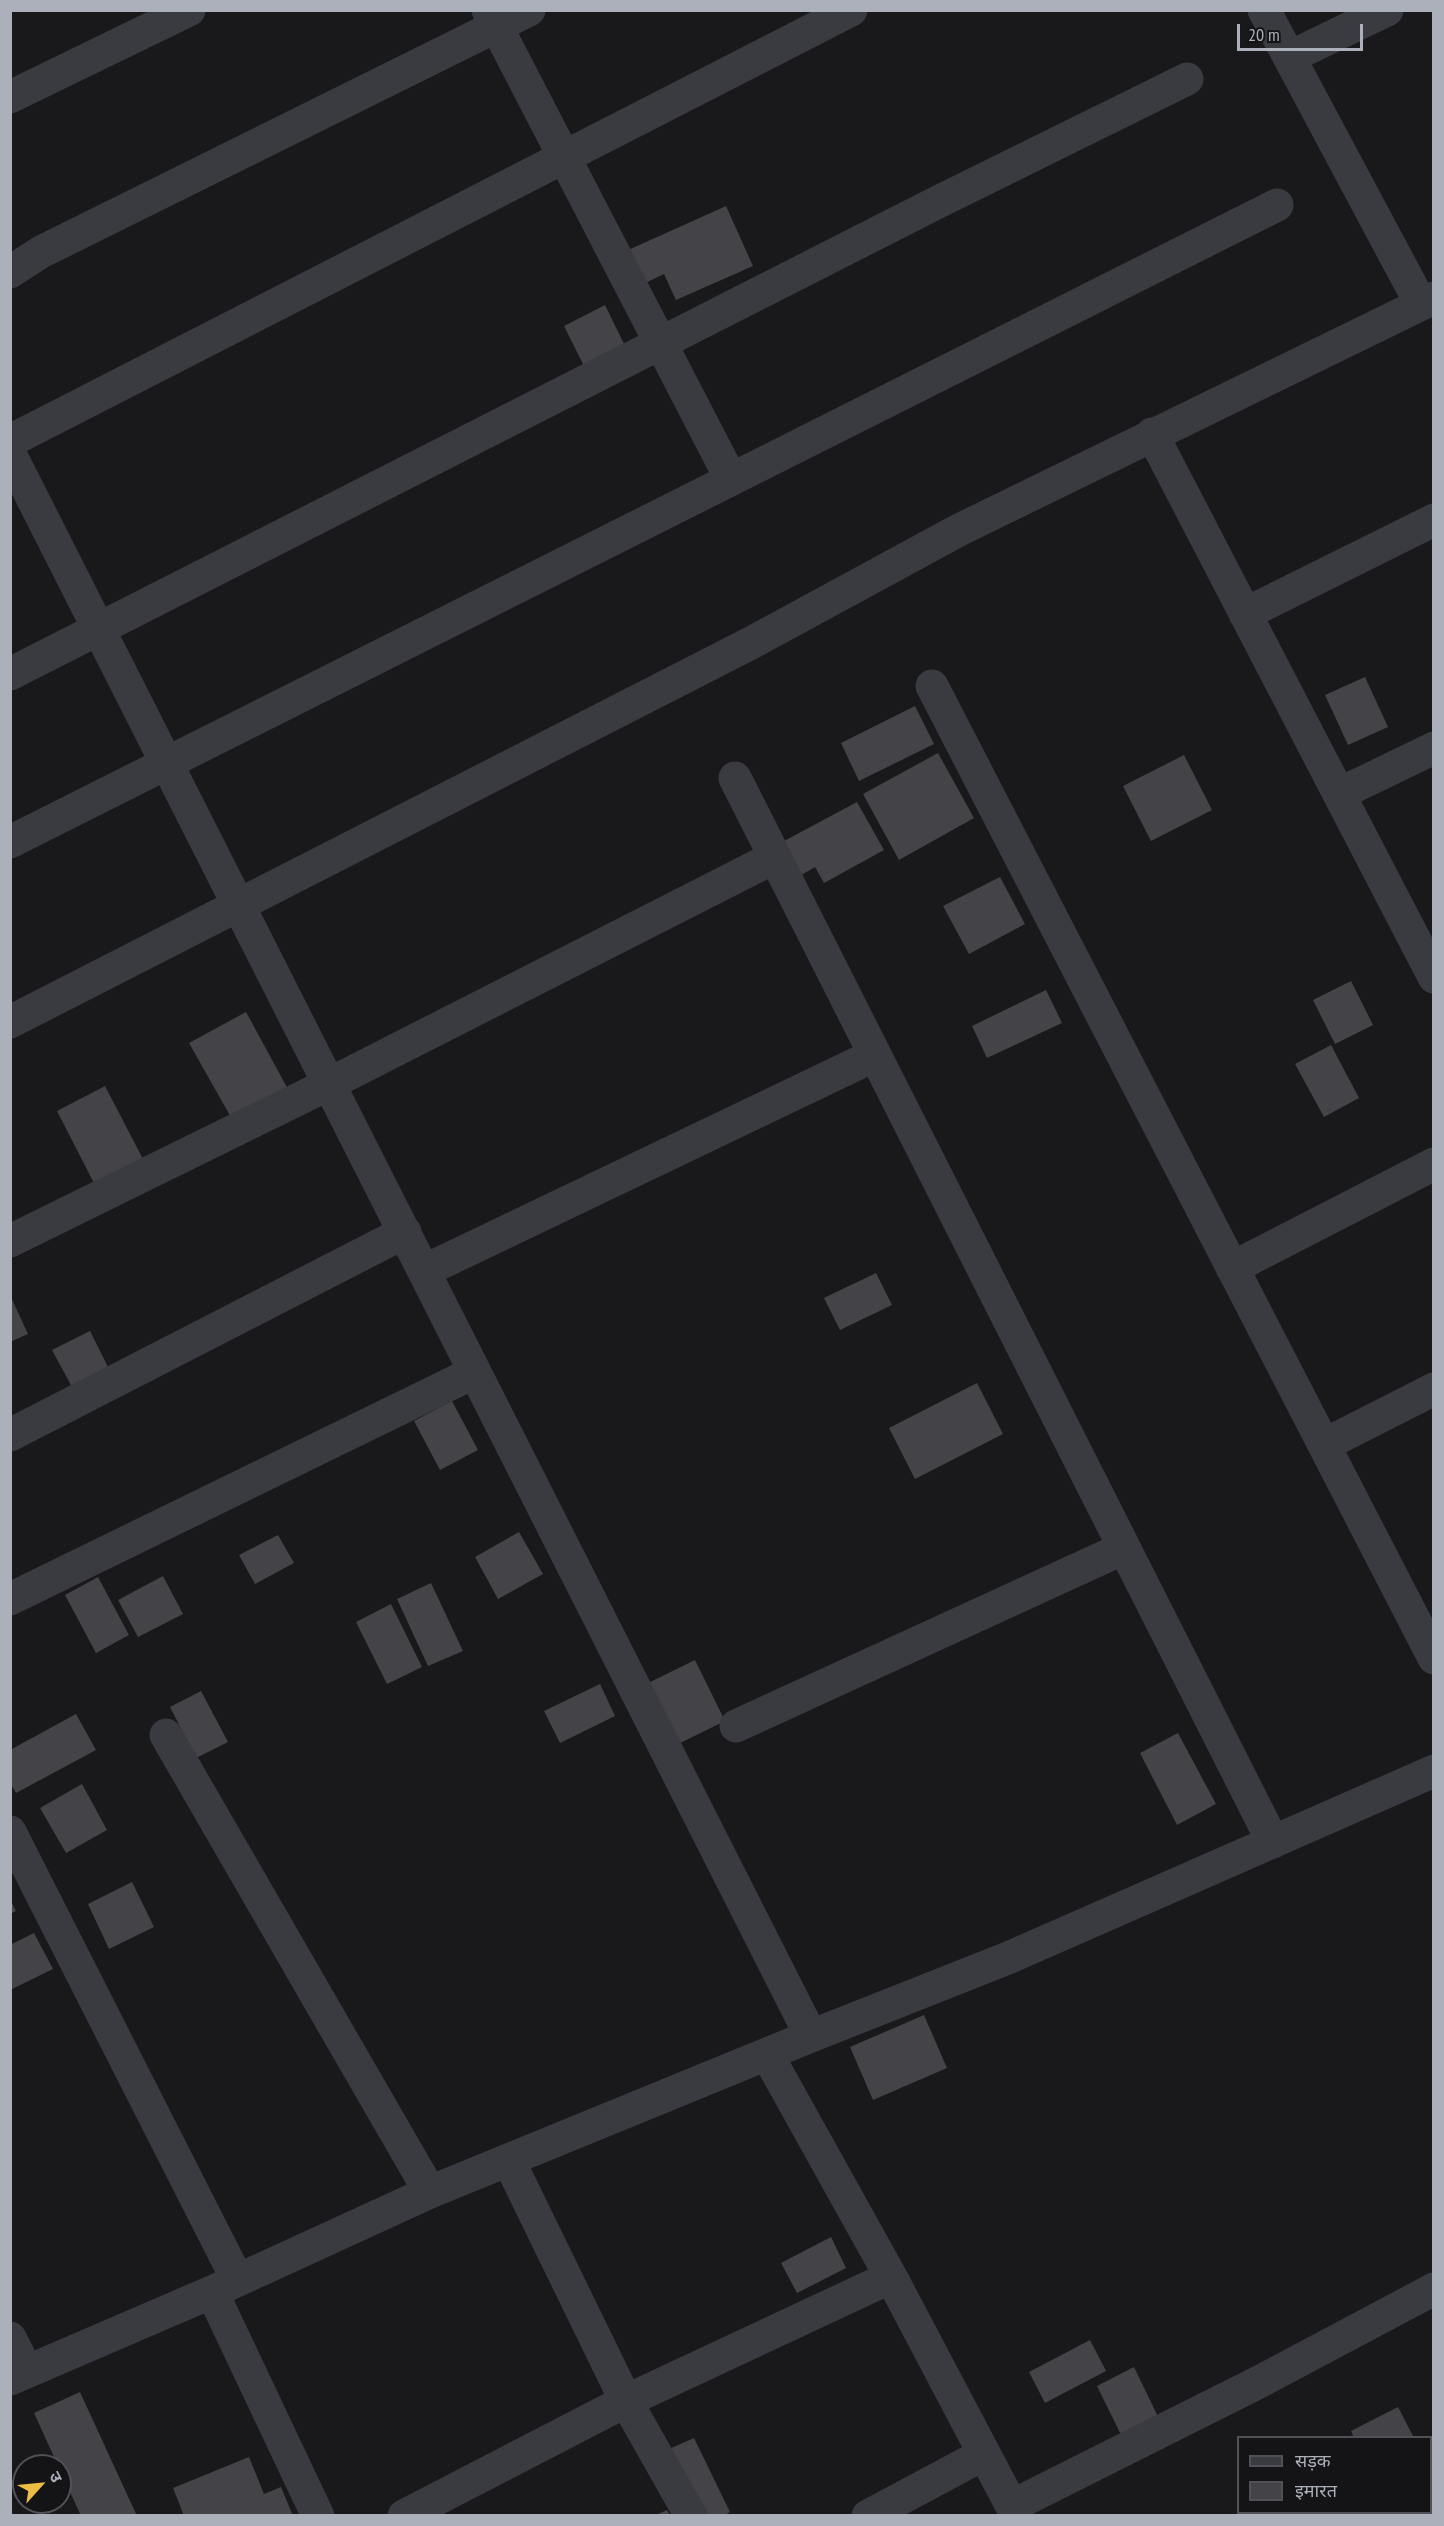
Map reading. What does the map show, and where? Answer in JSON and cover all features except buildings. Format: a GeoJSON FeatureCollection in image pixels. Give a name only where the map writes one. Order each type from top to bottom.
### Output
{"type":"FeatureCollection","features":[{"type":"Feature","properties":{"kind":"street"},"geometry":{"type":"LineString","coordinates":[[10,97],[189,10]]}},
{"type":"Feature","properties":{"kind":"street"},"geometry":{"type":"LineString","coordinates":[[10,272],[41,252],[492,19],[529,10]]}},
{"type":"Feature","properties":{"kind":"street"},"geometry":{"type":"LineString","coordinates":[[10,441],[851,10]]}},
{"type":"Feature","properties":{"kind":"street"},"geometry":{"type":"LineString","coordinates":[[10,1022],[751,644],[959,530],[1427,301],[1264,10]]}},
{"type":"Feature","properties":{"kind":"street"},"geometry":{"type":"LineString","coordinates":[[1290,57],[1387,10]]}},
{"type":"Feature","properties":{"kind":"street"},"geometry":{"type":"LineString","coordinates":[[492,19],[730,479]]}},
{"type":"Feature","properties":{"kind":"street"},"geometry":{"type":"LineString","coordinates":[[10,674],[661,345],[938,202],[1187,79]]}},
{"type":"Feature","properties":{"kind":"street"},"geometry":{"type":"LineString","coordinates":[[10,842],[1277,205]]}},
{"type":"Feature","properties":{"kind":"street"},"geometry":{"type":"LineString","coordinates":[[1152,434],[1433,973]]}},
{"type":"Feature","properties":{"kind":"street"},"geometry":{"type":"LineString","coordinates":[[10,454],[811,2036]]}},
{"type":"Feature","properties":{"kind":"street"},"geometry":{"type":"LineString","coordinates":[[1245,614],[1434,520]]}},
{"type":"Feature","properties":{"kind":"street"},"geometry":{"type":"LineString","coordinates":[[932,686],[1434,1658]]}},
{"type":"Feature","properties":{"kind":"street"},"geometry":{"type":"LineString","coordinates":[[1339,794],[1434,748]]}},
{"type":"Feature","properties":{"kind":"street"},"geometry":{"type":"LineString","coordinates":[[735,778],[1273,1842]]}},
{"type":"Feature","properties":{"kind":"street"},"geometry":{"type":"LineString","coordinates":[[10,1241],[329,1084],[775,857]]}},
{"type":"Feature","properties":{"kind":"street"},"geometry":{"type":"LineString","coordinates":[[424,1271],[875,1055]]}},
{"type":"Feature","properties":{"kind":"street"},"geometry":{"type":"LineString","coordinates":[[1232,1268],[1434,1164]]}},
{"type":"Feature","properties":{"kind":"street"},"geometry":{"type":"LineString","coordinates":[[10,1435],[405,1233]]}},
{"type":"Feature","properties":{"kind":"street"},"geometry":{"type":"LineString","coordinates":[[10,1599],[475,1372]]}},
{"type":"Feature","properties":{"kind":"street"},"geometry":{"type":"LineString","coordinates":[[1324,1445],[1434,1389]]}},
{"type":"Feature","properties":{"kind":"street"},"geometry":{"type":"LineString","coordinates":[[736,1726],[1124,1548]]}},
{"type":"Feature","properties":{"kind":"street"},"geometry":{"type":"LineString","coordinates":[[166,1735],[430,2192]]}},
{"type":"Feature","properties":{"kind":"street"},"geometry":{"type":"LineString","coordinates":[[10,2338],[19,2375],[225,2286],[430,2192],[1008,1958],[1434,1771]]}},
{"type":"Feature","properties":{"kind":"street"},"geometry":{"type":"LineString","coordinates":[[10,1832],[225,2286],[318,2516]]}},
{"type":"Feature","properties":{"kind":"street"},"geometry":{"type":"LineString","coordinates":[[768,2056],[891,2277],[1014,2511],[1434,2289]]}},
{"type":"Feature","properties":{"kind":"street"},"geometry":{"type":"LineString","coordinates":[[509,2161],[626,2401],[691,2516]]}},
{"type":"Feature","properties":{"kind":"street"},"geometry":{"type":"LineString","coordinates":[[404,2516],[626,2401],[891,2277]]}},
{"type":"Feature","properties":{"kind":"street"},"geometry":{"type":"LineString","coordinates":[[868,2516],[984,2454]]}}]}
